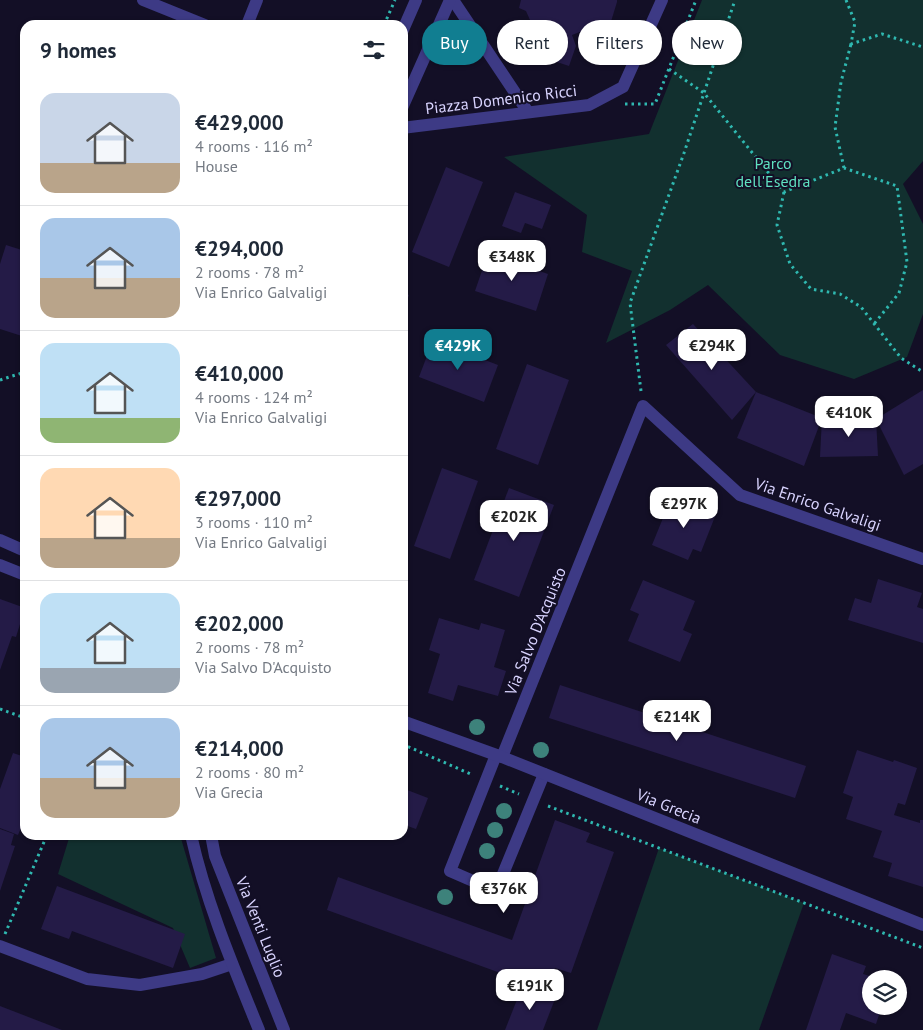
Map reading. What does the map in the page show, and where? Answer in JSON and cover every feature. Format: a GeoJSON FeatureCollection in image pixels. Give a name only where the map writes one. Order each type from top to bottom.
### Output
{"type":"FeatureCollection","features":[{"type":"Feature","properties":{"kind":"street"},"geometry":{"type":"LineString","coordinates":[[143,0],[193,20]]}},
{"type":"Feature","properties":{"kind":"street"},"geometry":{"type":"LineString","coordinates":[[249,20],[257,0]]}},
{"type":"Feature","properties":{"kind":"street"},"geometry":{"type":"LineString","coordinates":[[407,20],[416,0]]}},
{"type":"Feature","properties":{"kind":"street"},"geometry":{"type":"LineString","coordinates":[[408,95],[451,0]]}},
{"type":"Feature","properties":{"kind":"street"},"geometry":{"type":"LineString","coordinates":[[451,0],[528,112]]}},
{"type":"Feature","properties":{"kind":"street","name":"Piazza Domenico Ricci"},"geometry":{"type":"LineString","coordinates":[[408,127],[589,105],[623,87],[662,0]]}},
{"type":"Feature","properties":{"kind":"street","name":"Via Enrico Galvaligi"},"geometry":{"type":"LineString","coordinates":[[643,406],[740,494],[923,559]]}},
{"type":"Feature","properties":{"kind":"street","name":"Via Salvo D'Acquisto"},"geometry":{"type":"LineString","coordinates":[[534,800],[496,891],[450,871],[643,406]]}},
{"type":"Feature","properties":{"kind":"street"},"geometry":{"type":"LineString","coordinates":[[0,540],[20,549]]}},
{"type":"Feature","properties":{"kind":"street"},"geometry":{"type":"LineString","coordinates":[[0,565],[20,573]]}},
{"type":"Feature","properties":{"kind":"street","name":"Via Grecia"},"geometry":{"type":"LineString","coordinates":[[408,723],[499,756],[923,925]]}},
{"type":"Feature","properties":{"kind":"street"},"geometry":{"type":"LineString","coordinates":[[534,800],[544,774]]}},
{"type":"Feature","properties":{"kind":"street"},"geometry":{"type":"LineString","coordinates":[[191,840],[197,863],[232,964],[259,1030]]}},
{"type":"Feature","properties":{"kind":"street","name":"Via Venti Luglio"},"geometry":{"type":"LineString","coordinates":[[212,840],[215,856],[284,1030]]}},
{"type":"Feature","properties":{"kind":"street"},"geometry":{"type":"LineString","coordinates":[[0,946],[87,979],[140,985],[202,974],[232,964]]}},
{"type":"Feature","properties":{"kind":"path"},"geometry":{"type":"LineString","coordinates":[[386,20],[394,0]]}},
{"type":"Feature","properties":{"kind":"path"},"geometry":{"type":"LineString","coordinates":[[617,104],[655,104],[696,0]]}},
{"type":"Feature","properties":{"kind":"path"},"geometry":{"type":"LineString","coordinates":[[643,406],[630,303],[735,0]]}},
{"type":"Feature","properties":{"kind":"path"},"geometry":{"type":"LineString","coordinates":[[844,168],[835,127],[841,82],[855,22],[846,0]]}},
{"type":"Feature","properties":{"kind":"path"},"geometry":{"type":"LineString","coordinates":[[851,44],[882,34],[923,46]]}},
{"type":"Feature","properties":{"kind":"path"},"geometry":{"type":"LineString","coordinates":[[669,69],[704,93],[784,192]]}},
{"type":"Feature","properties":{"kind":"path"},"geometry":{"type":"LineString","coordinates":[[784,192],[844,168],[897,186],[907,262],[899,293],[874,324]]}},
{"type":"Feature","properties":{"kind":"path"},"geometry":{"type":"LineString","coordinates":[[784,192],[777,224],[790,264],[811,288],[840,294],[861,307],[901,358],[923,372]]}},
{"type":"Feature","properties":{"kind":"path"},"geometry":{"type":"LineString","coordinates":[[0,380],[20,374]]}},
{"type":"Feature","properties":{"kind":"path"},"geometry":{"type":"LineString","coordinates":[[0,709],[20,716]]}},
{"type":"Feature","properties":{"kind":"path"},"geometry":{"type":"LineString","coordinates":[[408,747],[534,800],[923,948]]}},
{"type":"Feature","properties":{"kind":"path"},"geometry":{"type":"LineString","coordinates":[[10,924],[45,840]]}},
{"type":"Feature","properties":{"kind":"green space","name":"Parco dell'Esedra"},"geometry":{"type":"Polygon","coordinates":[[[702,0],[923,0],[923,161],[903,184],[923,224],[923,314],[907,357],[854,379],[780,355],[708,285],[670,310],[606,343],[632,271],[582,252],[587,215],[504,157],[649,134],[676,65],[742,65],[742,20],[694,20],[702,0]]]}},
{"type":"Feature","properties":{"kind":"green space"},"geometry":{"type":"Polygon","coordinates":[[[68,840],[181,840],[216,958],[190,968],[173,928],[58,874],[68,840]]]}},
{"type":"Feature","properties":{"kind":"green space"},"geometry":{"type":"Polygon","coordinates":[[[659,848],[804,903],[759,1030],[597,1030],[659,848]]]}},
{"type":"Feature","properties":{"kind":"building"},"geometry":{"type":"Polygon","coordinates":[[[521,0],[617,0],[611,20],[578,20],[578,33],[572,35],[576,46],[569,66],[566,65],[568,65],[568,20],[530,20],[526,11],[519,8],[521,0]]]}},
{"type":"Feature","properties":{"kind":"building"},"geometry":{"type":"Polygon","coordinates":[[[446,167],[483,182],[449,267],[412,252],[446,167]]]}},
{"type":"Feature","properties":{"kind":"building"},"geometry":{"type":"Polygon","coordinates":[[[515,192],[551,205],[542,229],[525,223],[521,233],[502,226],[515,192]]]}},
{"type":"Feature","properties":{"kind":"building"},"geometry":{"type":"Polygon","coordinates":[[[6,245],[20,249],[20,335],[0,329],[0,264],[6,245]]]}},
{"type":"Feature","properties":{"kind":"building"},"geometry":{"type":"Polygon","coordinates":[[[488,253],[548,274],[536,311],[475,291],[488,253]]]}},
{"type":"Feature","properties":{"kind":"building"},"geometry":{"type":"Polygon","coordinates":[[[693,324],[756,392],[732,420],[666,345],[693,324]]]}},
{"type":"Feature","properties":{"kind":"building"},"geometry":{"type":"Polygon","coordinates":[[[433,340],[498,365],[484,402],[419,377],[433,340]]]}},
{"type":"Feature","properties":{"kind":"building"},"geometry":{"type":"Polygon","coordinates":[[[527,364],[569,380],[538,465],[496,449],[527,364]]]}},
{"type":"Feature","properties":{"kind":"building"},"geometry":{"type":"Polygon","coordinates":[[[923,390],[923,464],[904,475],[876,419],[923,390]]]}},
{"type":"Feature","properties":{"kind":"building"},"geometry":{"type":"Polygon","coordinates":[[[756,392],[822,418],[804,466],[737,438],[756,392]]]}},
{"type":"Feature","properties":{"kind":"building"},"geometry":{"type":"Polygon","coordinates":[[[822,418],[876,419],[878,456],[820,457],[822,418]]]}},
{"type":"Feature","properties":{"kind":"building"},"geometry":{"type":"Polygon","coordinates":[[[442,468],[478,481],[450,559],[414,546],[442,468]]]}},
{"type":"Feature","properties":{"kind":"building"},"geometry":{"type":"Polygon","coordinates":[[[509,488],[554,505],[519,597],[474,580],[509,488]]]}},
{"type":"Feature","properties":{"kind":"building"},"geometry":{"type":"Polygon","coordinates":[[[672,496],[716,514],[701,552],[693,549],[688,560],[652,545],[672,496]]]}},
{"type":"Feature","properties":{"kind":"building"},"geometry":{"type":"Polygon","coordinates":[[[878,579],[922,593],[917,607],[923,609],[923,643],[848,620],[855,598],[871,603],[878,579]]]}},
{"type":"Feature","properties":{"kind":"building"},"geometry":{"type":"Polygon","coordinates":[[[643,580],[695,601],[683,630],[692,634],[680,662],[628,641],[639,614],[630,610],[643,580]]]}},
{"type":"Feature","properties":{"kind":"building"},"geometry":{"type":"Polygon","coordinates":[[[0,599],[20,606],[20,624],[16,637],[12,636],[0,670],[0,599]]]}},
{"type":"Feature","properties":{"kind":"building"},"geometry":{"type":"Polygon","coordinates":[[[439,618],[479,630],[481,623],[505,630],[494,667],[506,671],[498,696],[458,685],[453,701],[428,693],[440,654],[429,650],[439,618]]]}},
{"type":"Feature","properties":{"kind":"building"},"geometry":{"type":"Polygon","coordinates":[[[560,685],[806,766],[795,798],[549,718],[560,685]]]}},
{"type":"Feature","properties":{"kind":"building"},"geometry":{"type":"Polygon","coordinates":[[[857,750],[917,768],[905,805],[898,803],[894,815],[920,823],[920,820],[923,820],[923,887],[888,876],[892,863],[873,857],[882,831],[846,819],[853,797],[843,793],[857,750]]]}},
{"type":"Feature","properties":{"kind":"building"},"geometry":{"type":"Polygon","coordinates":[[[13,753],[20,755],[20,830],[18,835],[0,828],[0,789],[13,753]]]}},
{"type":"Feature","properties":{"kind":"building"},"geometry":{"type":"Polygon","coordinates":[[[408,790],[428,798],[416,829],[408,826],[408,790]]]}},
{"type":"Feature","properties":{"kind":"building"},"geometry":{"type":"Polygon","coordinates":[[[555,820],[590,833],[586,842],[614,852],[571,973],[555,968],[549,982],[538,978],[536,986],[327,910],[338,877],[512,940],[555,820]]]}},
{"type":"Feature","properties":{"kind":"building"},"geometry":{"type":"Polygon","coordinates":[[[0,829],[14,834],[11,845],[15,846],[0,891],[0,829]]]}},
{"type":"Feature","properties":{"kind":"building"},"geometry":{"type":"Polygon","coordinates":[[[57,886],[185,934],[173,968],[72,931],[69,939],[41,929],[57,886]]]}},
{"type":"Feature","properties":{"kind":"building"},"geometry":{"type":"Polygon","coordinates":[[[832,954],[866,966],[864,970],[862,970],[862,1015],[879,1015],[876,1024],[846,1013],[840,1030],[806,1030],[832,954]]]}},
{"type":"Feature","properties":{"kind":"building"},"geometry":{"type":"Polygon","coordinates":[[[522,987],[555,999],[543,1030],[505,1030],[522,987]]]}},
{"type":"Feature","properties":{"kind":"building"},"geometry":{"type":"Polygon","coordinates":[[[0,1006],[62,1030],[0,1030],[0,1006]]]}}]}
